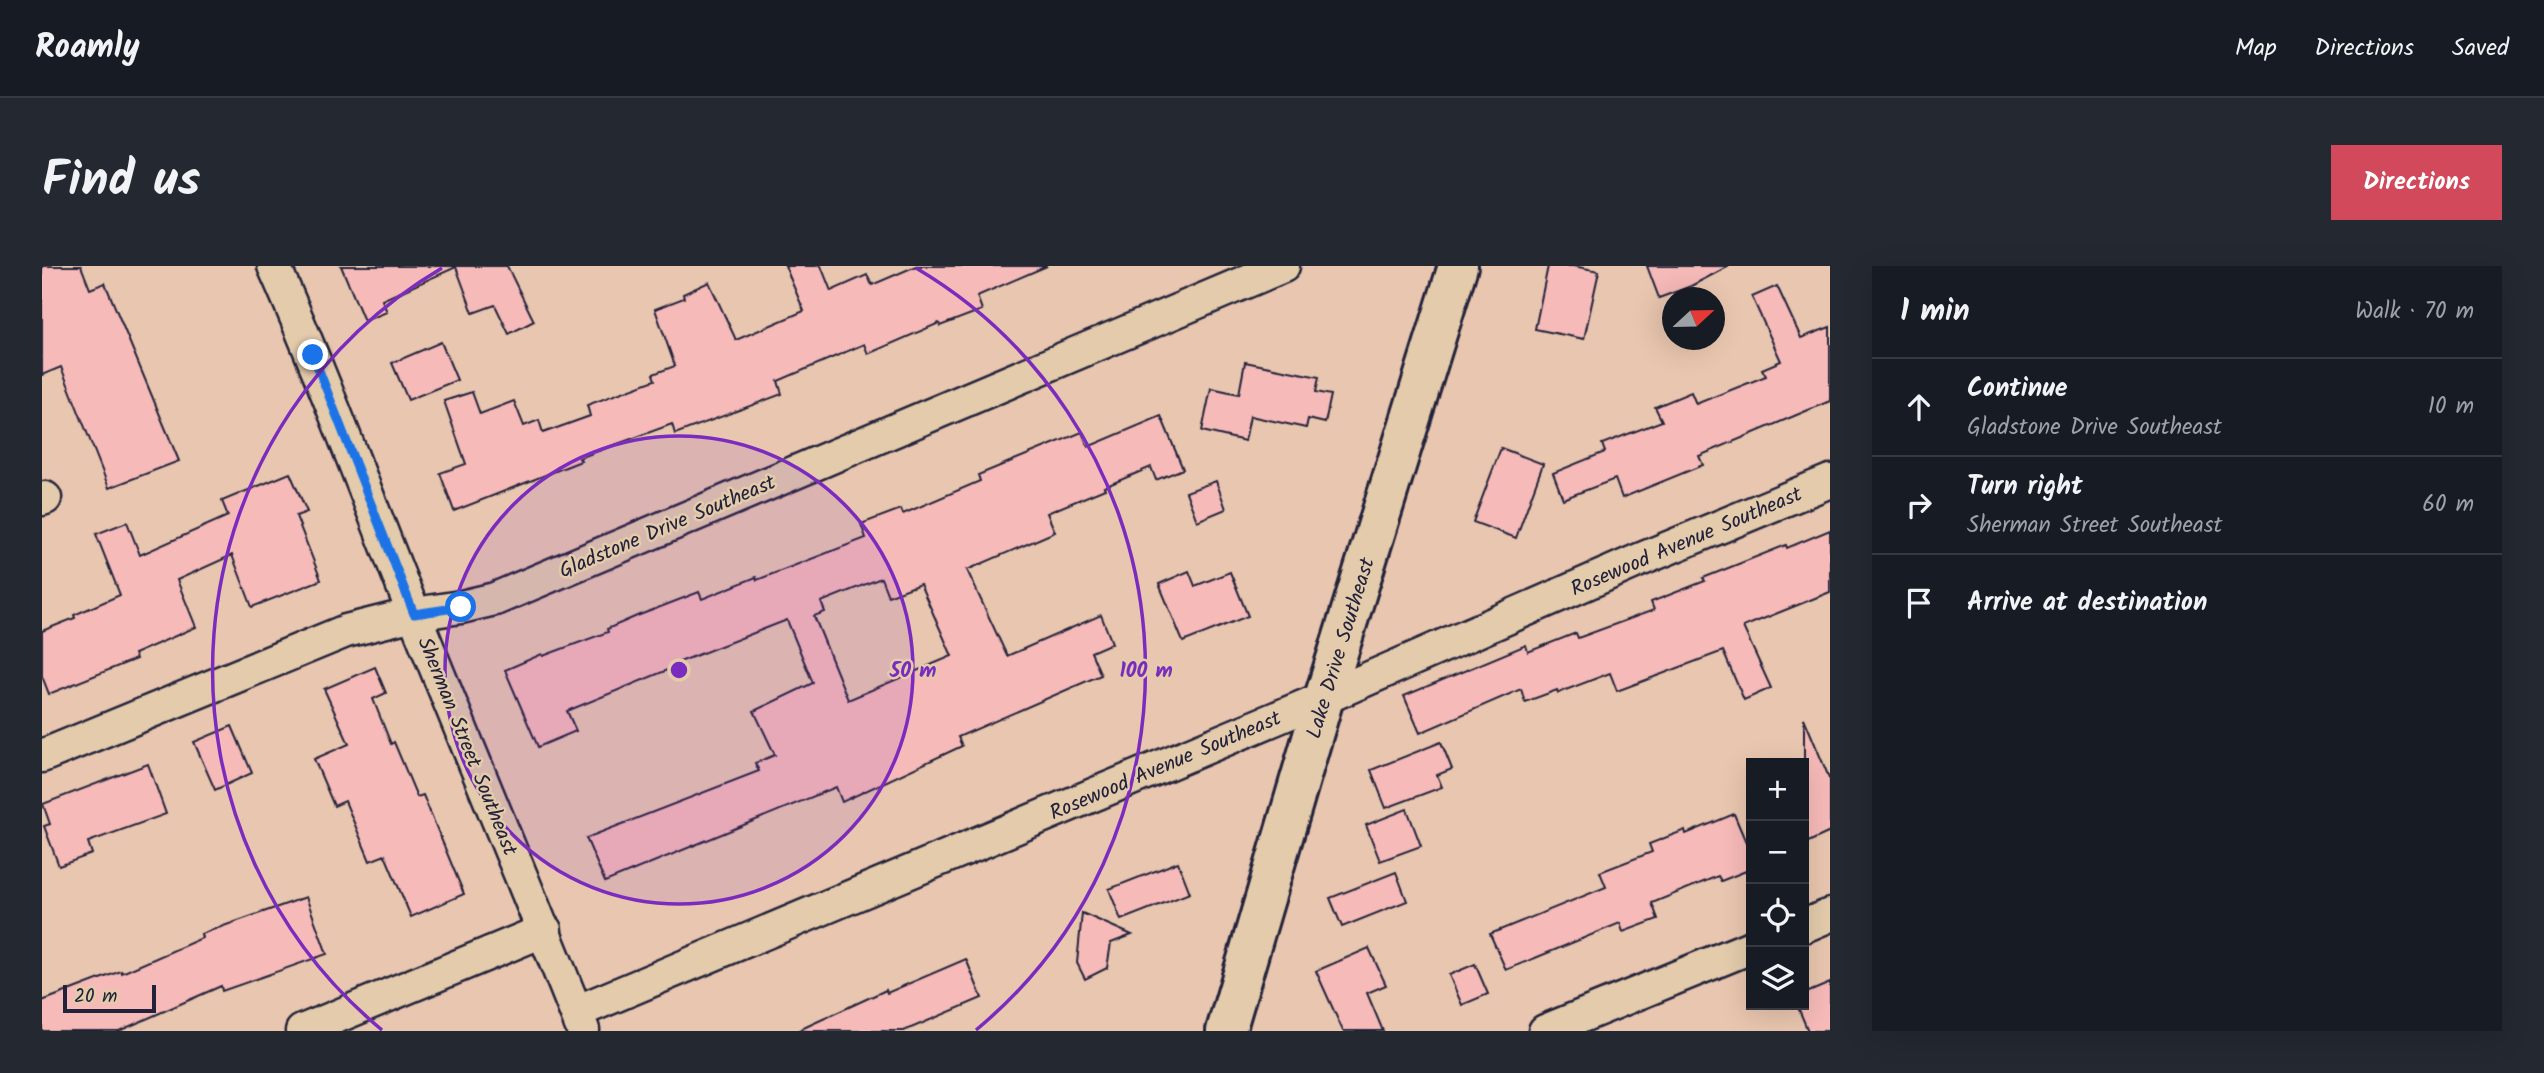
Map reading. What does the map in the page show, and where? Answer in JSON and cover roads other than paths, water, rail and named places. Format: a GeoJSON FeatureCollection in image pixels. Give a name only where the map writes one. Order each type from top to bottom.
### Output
{"type":"FeatureCollection","features":[{"type":"Feature","properties":{"kind":"main road","name":"Lake Drive Southeast"},"geometry":{"type":"LineString","coordinates":[[1226,1031],[1324,698],[1458,266]]}},
{"type":"Feature","properties":{"kind":"street","name":"Sherman Street Southeast"},"geometry":{"type":"LineString","coordinates":[[274,266],[313,355],[414,614],[580,1021]]}},
{"type":"Feature","properties":{"kind":"street","name":"Gladstone Drive Southeast"},"geometry":{"type":"LineString","coordinates":[[42,757],[346,631],[414,614],[495,599],[1283,266]]}},
{"type":"Feature","properties":{"kind":"street","name":"Rosewood Avenue Southeast"},"geometry":{"type":"LineString","coordinates":[[580,1021],[1637,561],[1830,481]]}},
{"type":"Feature","properties":{"kind":"street"},"geometry":{"type":"LineString","coordinates":[[1809,924],[1830,915]]}},
{"type":"Feature","properties":{"kind":"street"},"geometry":{"type":"LineString","coordinates":[[302,1031],[545,930]]}},
{"type":"Feature","properties":{"kind":"street"},"geometry":{"type":"LineString","coordinates":[[1545,1031],[1746,949]]}}]}
